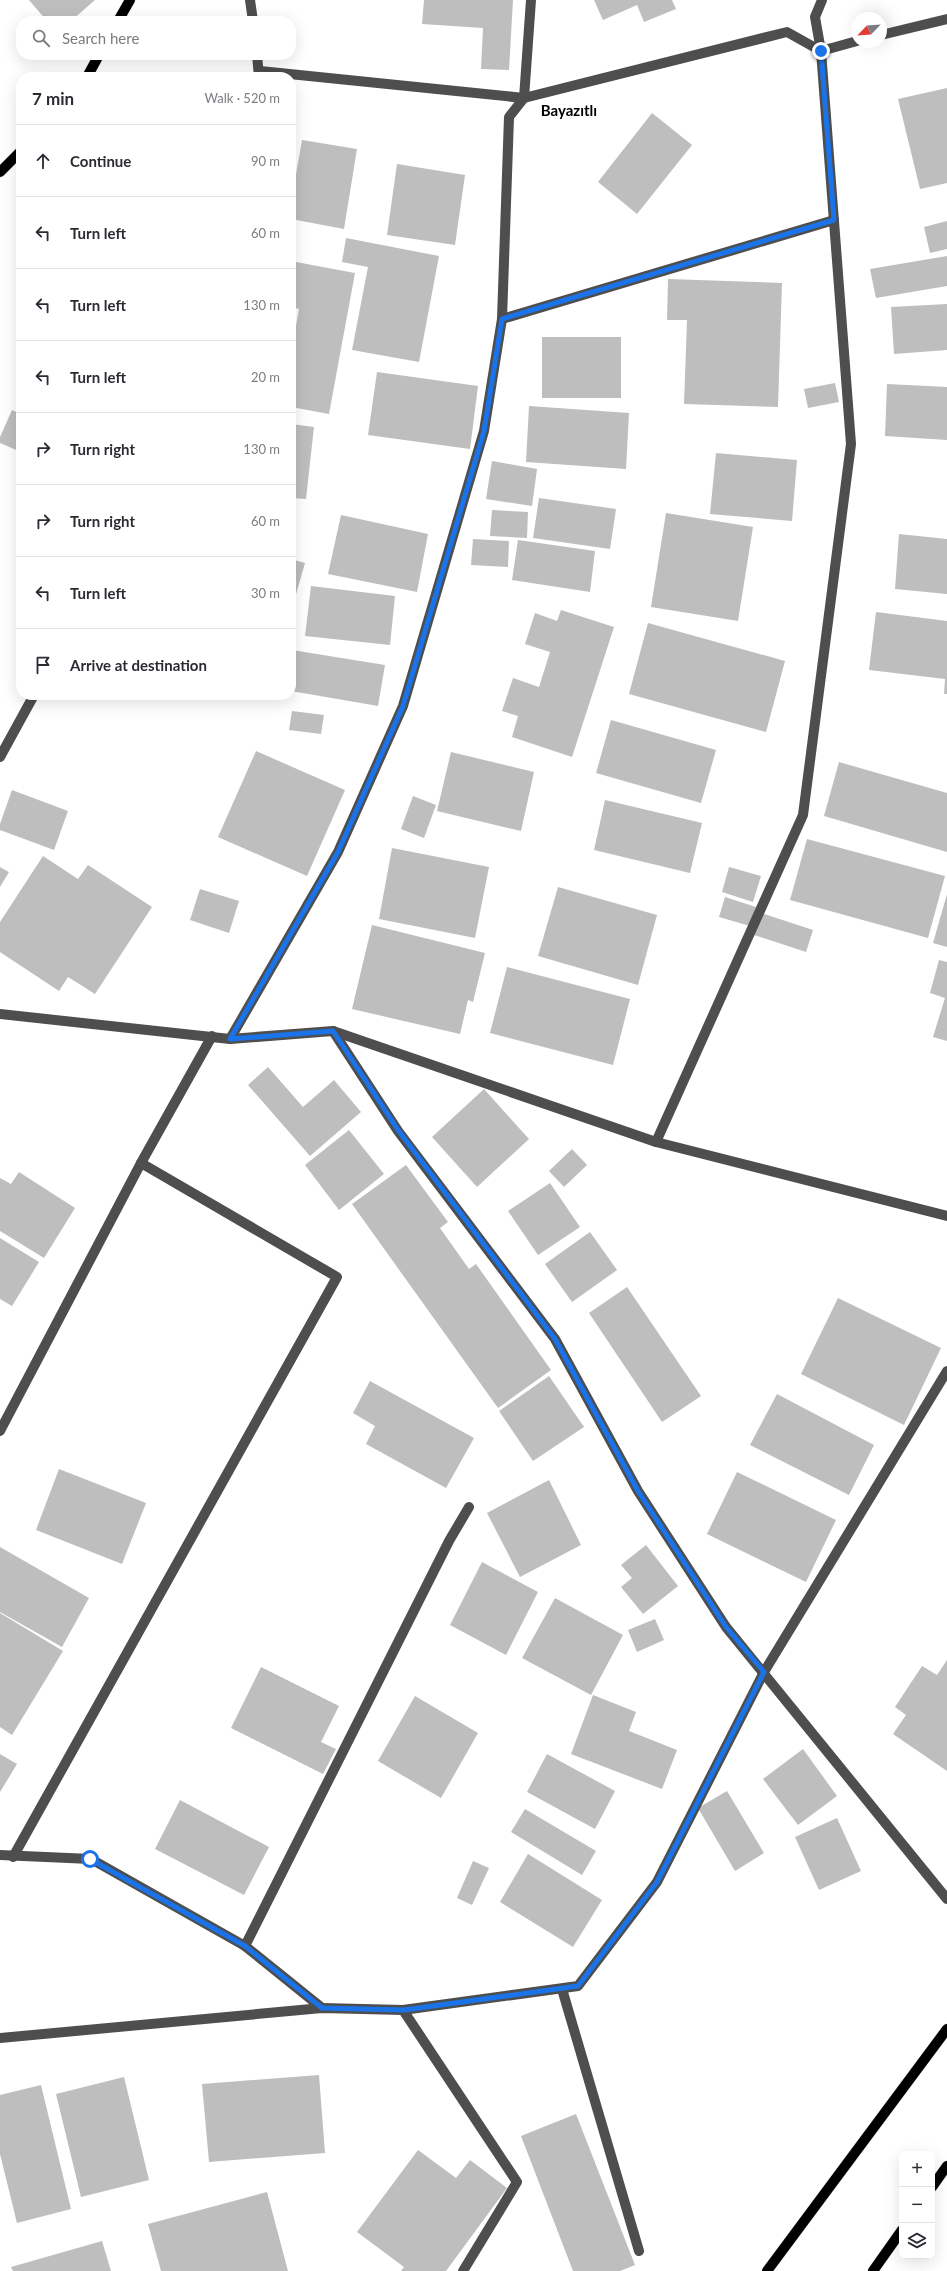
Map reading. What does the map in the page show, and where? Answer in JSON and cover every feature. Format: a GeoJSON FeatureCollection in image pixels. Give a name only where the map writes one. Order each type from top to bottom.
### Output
{"type":"FeatureCollection","features":[{"type":"Feature","properties":{"kind":"main road"},"geometry":{"type":"LineString","coordinates":[[121,16],[130,0]]}},
{"type":"Feature","properties":{"kind":"main road"},"geometry":{"type":"LineString","coordinates":[[90,72],[96,60]]}},
{"type":"Feature","properties":{"kind":"main road"},"geometry":{"type":"LineString","coordinates":[[0,172],[16,156]]}},
{"type":"Feature","properties":{"kind":"main road"},"geometry":{"type":"LineString","coordinates":[[768,2271],[947,2029]]}},
{"type":"Feature","properties":{"kind":"main road"},"geometry":{"type":"LineString","coordinates":[[935,2183],[947,2166]]}},
{"type":"Feature","properties":{"kind":"main road"},"geometry":{"type":"LineString","coordinates":[[873,2271],[899,2234]]}},
{"type":"Feature","properties":{"kind":"street"},"geometry":{"type":"LineString","coordinates":[[250,0],[252,16]]}},
{"type":"Feature","properties":{"kind":"street"},"geometry":{"type":"LineString","coordinates":[[230,1039],[338,852],[403,706],[484,431],[502,319],[509,117],[524,98],[531,0]]}},
{"type":"Feature","properties":{"kind":"street"},"geometry":{"type":"LineString","coordinates":[[656,1142],[803,815],[851,444],[821,51],[815,17],[822,0]]}},
{"type":"Feature","properties":{"kind":"street"},"geometry":{"type":"LineString","coordinates":[[887,34],[947,19]]}},
{"type":"Feature","properties":{"kind":"street"},"geometry":{"type":"LineString","coordinates":[[296,77],[524,98],[787,32],[821,51],[851,44]]}},
{"type":"Feature","properties":{"kind":"street"},"geometry":{"type":"LineString","coordinates":[[258,60],[259,72]]}},
{"type":"Feature","properties":{"kind":"street"},"geometry":{"type":"LineString","coordinates":[[502,319],[834,220]]}},
{"type":"Feature","properties":{"kind":"street"},"geometry":{"type":"LineString","coordinates":[[0,757],[31,700]]}},
{"type":"Feature","properties":{"kind":"street"},"geometry":{"type":"LineString","coordinates":[[0,1014],[230,1039],[333,1031],[656,1142],[947,1216]]}},
{"type":"Feature","properties":{"kind":"street"},"geometry":{"type":"LineString","coordinates":[[333,1031],[398,1130],[555,1339],[638,1491],[726,1627],[947,1898]]}},
{"type":"Feature","properties":{"kind":"street"},"geometry":{"type":"LineString","coordinates":[[0,1431],[141,1163],[212,1036]]}},
{"type":"Feature","properties":{"kind":"street"},"geometry":{"type":"LineString","coordinates":[[12,1857],[337,1277],[141,1163]]}},
{"type":"Feature","properties":{"kind":"street"},"geometry":{"type":"LineString","coordinates":[[0,2038],[322,2008],[404,2010],[578,1986],[657,1882],[764,1672],[947,1371]]}},
{"type":"Feature","properties":{"kind":"street"},"geometry":{"type":"LineString","coordinates":[[245,1946],[449,1541],[469,1507]]}},
{"type":"Feature","properties":{"kind":"street"},"geometry":{"type":"LineString","coordinates":[[0,1855],[12,1857],[90,1859],[245,1946],[322,2008]]}},
{"type":"Feature","properties":{"kind":"street"},"geometry":{"type":"LineString","coordinates":[[562,1989],[639,2252]]}},
{"type":"Feature","properties":{"kind":"street"},"geometry":{"type":"LineString","coordinates":[[404,2010],[517,2182],[464,2271]]}},
{"type":"Feature","properties":{"kind":"building"},"geometry":{"type":"Polygon","coordinates":[[[29,0],[95,0],[77,16],[43,16],[29,0]]]}},
{"type":"Feature","properties":{"kind":"building"},"geometry":{"type":"Polygon","coordinates":[[[424,0],[513,0],[509,70],[481,69],[483,28],[422,24],[424,0]]]}},
{"type":"Feature","properties":{"kind":"building"},"geometry":{"type":"Polygon","coordinates":[[[594,0],[672,0],[676,9],[644,22],[637,5],[603,20],[594,0]]]}},
{"type":"Feature","properties":{"kind":"building"},"geometry":{"type":"Polygon","coordinates":[[[947,88],[947,183],[920,189],[898,99],[947,88]]]}},
{"type":"Feature","properties":{"kind":"building"},"geometry":{"type":"Polygon","coordinates":[[[652,113],[692,145],[637,214],[598,182],[652,113]]]}},
{"type":"Feature","properties":{"kind":"building"},"geometry":{"type":"Polygon","coordinates":[[[302,140],[357,149],[344,229],[296,220],[296,174],[302,140]]]}},
{"type":"Feature","properties":{"kind":"building"},"geometry":{"type":"Polygon","coordinates":[[[397,164],[465,175],[455,245],[387,235],[397,164]]]}},
{"type":"Feature","properties":{"kind":"building"},"geometry":{"type":"Polygon","coordinates":[[[947,221],[947,249],[930,253],[924,227],[947,221]]]}},
{"type":"Feature","properties":{"kind":"building"},"geometry":{"type":"Polygon","coordinates":[[[346,238],[439,256],[419,362],[352,350],[368,267],[342,262],[346,238]]]}},
{"type":"Feature","properties":{"kind":"building"},"geometry":{"type":"Polygon","coordinates":[[[947,256],[947,286],[876,298],[870,269],[947,256]]]}},
{"type":"Feature","properties":{"kind":"building"},"geometry":{"type":"Polygon","coordinates":[[[296,262],[355,273],[329,414],[296,408],[296,326],[299,309],[296,308],[296,262]]]}},
{"type":"Feature","properties":{"kind":"building"},"geometry":{"type":"Polygon","coordinates":[[[668,279],[782,283],[778,407],[684,404],[687,320],[667,320],[668,279]]]}},
{"type":"Feature","properties":{"kind":"building"},"geometry":{"type":"Polygon","coordinates":[[[947,304],[947,350],[894,354],[891,307],[947,304]]]}},
{"type":"Feature","properties":{"kind":"building"},"geometry":{"type":"Polygon","coordinates":[[[542,337],[621,337],[621,398],[542,398],[542,337]]]}},
{"type":"Feature","properties":{"kind":"building"},"geometry":{"type":"Polygon","coordinates":[[[377,372],[478,386],[470,449],[368,435],[377,372]]]}},
{"type":"Feature","properties":{"kind":"building"},"geometry":{"type":"Polygon","coordinates":[[[835,383],[839,402],[808,408],[804,389],[835,383]]]}},
{"type":"Feature","properties":{"kind":"building"},"geometry":{"type":"Polygon","coordinates":[[[887,384],[947,387],[947,440],[885,436],[887,384]]]}},
{"type":"Feature","properties":{"kind":"building"},"geometry":{"type":"Polygon","coordinates":[[[529,406],[629,413],[626,469],[526,462],[529,406]]]}},
{"type":"Feature","properties":{"kind":"building"},"geometry":{"type":"Polygon","coordinates":[[[12,410],[16,412],[16,450],[0,443],[0,437],[12,410]]]}},
{"type":"Feature","properties":{"kind":"building"},"geometry":{"type":"Polygon","coordinates":[[[296,425],[314,427],[306,499],[296,498],[296,425]]]}},
{"type":"Feature","properties":{"kind":"building"},"geometry":{"type":"Polygon","coordinates":[[[716,453],[797,460],[792,521],[710,514],[716,453]]]}},
{"type":"Feature","properties":{"kind":"building"},"geometry":{"type":"Polygon","coordinates":[[[492,461],[537,469],[532,506],[486,499],[492,461]]]}},
{"type":"Feature","properties":{"kind":"building"},"geometry":{"type":"Polygon","coordinates":[[[539,498],[616,509],[610,549],[533,538],[539,498]]]}},
{"type":"Feature","properties":{"kind":"building"},"geometry":{"type":"Polygon","coordinates":[[[492,510],[528,512],[527,538],[490,536],[492,510]]]}},
{"type":"Feature","properties":{"kind":"building"},"geometry":{"type":"Polygon","coordinates":[[[666,513],[753,527],[738,621],[651,607],[666,513]]]}},
{"type":"Feature","properties":{"kind":"building"},"geometry":{"type":"Polygon","coordinates":[[[341,515],[428,534],[417,592],[328,574],[341,515]]]}},
{"type":"Feature","properties":{"kind":"building"},"geometry":{"type":"Polygon","coordinates":[[[899,534],[947,539],[947,594],[895,589],[899,534]]]}},
{"type":"Feature","properties":{"kind":"building"},"geometry":{"type":"Polygon","coordinates":[[[473,539],[509,541],[508,567],[471,565],[473,539]]]}},
{"type":"Feature","properties":{"kind":"building"},"geometry":{"type":"Polygon","coordinates":[[[518,540],[595,551],[590,592],[512,580],[518,540]]]}},
{"type":"Feature","properties":{"kind":"building"},"geometry":{"type":"Polygon","coordinates":[[[296,560],[305,563],[296,594],[296,560]]]}},
{"type":"Feature","properties":{"kind":"building"},"geometry":{"type":"Polygon","coordinates":[[[311,586],[395,596],[390,645],[305,636],[311,586]]]}},
{"type":"Feature","properties":{"kind":"building"},"geometry":{"type":"Polygon","coordinates":[[[561,610],[614,627],[572,757],[512,737],[518,716],[502,711],[513,678],[539,687],[550,652],[525,644],[535,613],[557,621],[561,610]]]}},
{"type":"Feature","properties":{"kind":"building"},"geometry":{"type":"Polygon","coordinates":[[[876,612],[947,621],[947,694],[944,694],[945,679],[869,670],[876,612]]]}},
{"type":"Feature","properties":{"kind":"building"},"geometry":{"type":"Polygon","coordinates":[[[648,623],[785,661],[766,732],[629,694],[648,623]]]}},
{"type":"Feature","properties":{"kind":"building"},"geometry":{"type":"Polygon","coordinates":[[[296,651],[385,665],[378,706],[296,692],[296,651]]]}},
{"type":"Feature","properties":{"kind":"building"},"geometry":{"type":"Polygon","coordinates":[[[292,711],[324,715],[321,734],[289,730],[292,711]]]}},
{"type":"Feature","properties":{"kind":"building"},"geometry":{"type":"Polygon","coordinates":[[[611,720],[716,750],[701,803],[596,773],[611,720]]]}},
{"type":"Feature","properties":{"kind":"building"},"geometry":{"type":"Polygon","coordinates":[[[256,751],[345,790],[307,876],[218,837],[256,751]]]}},
{"type":"Feature","properties":{"kind":"building"},"geometry":{"type":"Polygon","coordinates":[[[451,752],[534,772],[521,831],[437,811],[451,752]]]}},
{"type":"Feature","properties":{"kind":"building"},"geometry":{"type":"Polygon","coordinates":[[[839,762],[947,793],[947,852],[824,816],[839,762]]]}},
{"type":"Feature","properties":{"kind":"building"},"geometry":{"type":"Polygon","coordinates":[[[12,790],[68,811],[54,850],[0,830],[0,824],[12,790]]]}},
{"type":"Feature","properties":{"kind":"building"},"geometry":{"type":"Polygon","coordinates":[[[413,796],[436,805],[424,838],[401,829],[413,796]]]}},
{"type":"Feature","properties":{"kind":"building"},"geometry":{"type":"Polygon","coordinates":[[[605,800],[702,823],[690,873],[594,850],[605,800]]]}},
{"type":"Feature","properties":{"kind":"building"},"geometry":{"type":"Polygon","coordinates":[[[807,839],[945,876],[928,938],[790,900],[807,839]]]}},
{"type":"Feature","properties":{"kind":"building"},"geometry":{"type":"Polygon","coordinates":[[[392,848],[489,867],[475,938],[379,919],[392,848]]]}},
{"type":"Feature","properties":{"kind":"building"},"geometry":{"type":"Polygon","coordinates":[[[43,856],[78,879],[88,865],[152,907],[95,994],[68,977],[59,991],[0,952],[0,922],[43,856]]]}},
{"type":"Feature","properties":{"kind":"building"},"geometry":{"type":"Polygon","coordinates":[[[0,867],[9,872],[0,887],[0,867]]]}},
{"type":"Feature","properties":{"kind":"building"},"geometry":{"type":"Polygon","coordinates":[[[729,867],[761,876],[753,902],[722,892],[729,867]]]}},
{"type":"Feature","properties":{"kind":"building"},"geometry":{"type":"Polygon","coordinates":[[[558,887],[657,915],[638,985],[538,956],[558,887]]]}},
{"type":"Feature","properties":{"kind":"building"},"geometry":{"type":"Polygon","coordinates":[[[200,889],[239,901],[229,933],[190,920],[200,889]]]}},
{"type":"Feature","properties":{"kind":"building"},"geometry":{"type":"Polygon","coordinates":[[[947,894],[947,947],[933,943],[947,894]]]}},
{"type":"Feature","properties":{"kind":"building"},"geometry":{"type":"Polygon","coordinates":[[[725,897],[756,907],[750,926],[719,917],[725,897]]]}},
{"type":"Feature","properties":{"kind":"building"},"geometry":{"type":"Polygon","coordinates":[[[761,913],[813,930],[806,952],[754,935],[761,913]]]}},
{"type":"Feature","properties":{"kind":"building"},"geometry":{"type":"Polygon","coordinates":[[[372,925],[485,953],[473,1002],[468,1000],[460,1034],[352,1009],[372,925]]]}},
{"type":"Feature","properties":{"kind":"building"},"geometry":{"type":"Polygon","coordinates":[[[939,960],[947,962],[947,1041],[933,1037],[945,998],[930,993],[939,960]]]}},
{"type":"Feature","properties":{"kind":"building"},"geometry":{"type":"Polygon","coordinates":[[[507,967],[630,999],[613,1065],[490,1033],[507,967]]]}},
{"type":"Feature","properties":{"kind":"building"},"geometry":{"type":"Polygon","coordinates":[[[268,1067],[303,1107],[334,1080],[361,1112],[310,1156],[248,1085],[268,1067]]]}},
{"type":"Feature","properties":{"kind":"building"},"geometry":{"type":"Polygon","coordinates":[[[484,1089],[529,1139],[477,1187],[432,1137],[484,1089]]]}},
{"type":"Feature","properties":{"kind":"building"},"geometry":{"type":"Polygon","coordinates":[[[349,1130],[384,1174],[339,1210],[305,1165],[349,1130]]]}},
{"type":"Feature","properties":{"kind":"building"},"geometry":{"type":"Polygon","coordinates":[[[572,1149],[587,1165],[564,1187],[549,1171],[572,1149]]]}},
{"type":"Feature","properties":{"kind":"building"},"geometry":{"type":"Polygon","coordinates":[[[406,1165],[448,1222],[440,1228],[469,1269],[476,1264],[551,1370],[498,1408],[352,1204],[406,1165]]]}},
{"type":"Feature","properties":{"kind":"building"},"geometry":{"type":"Polygon","coordinates":[[[19,1172],[75,1208],[44,1258],[0,1231],[0,1178],[11,1184],[19,1172]]]}},
{"type":"Feature","properties":{"kind":"building"},"geometry":{"type":"Polygon","coordinates":[[[550,1183],[580,1227],[538,1255],[508,1211],[550,1183]]]}},
{"type":"Feature","properties":{"kind":"building"},"geometry":{"type":"Polygon","coordinates":[[[590,1232],[617,1270],[572,1302],[545,1264],[590,1232]]]}},
{"type":"Feature","properties":{"kind":"building"},"geometry":{"type":"Polygon","coordinates":[[[0,1238],[39,1262],[12,1306],[0,1299],[0,1238]]]}},
{"type":"Feature","properties":{"kind":"building"},"geometry":{"type":"Polygon","coordinates":[[[627,1287],[701,1396],[662,1422],[589,1313],[627,1287]]]}},
{"type":"Feature","properties":{"kind":"building"},"geometry":{"type":"Polygon","coordinates":[[[838,1298],[941,1348],[904,1425],[801,1374],[838,1298]]]}},
{"type":"Feature","properties":{"kind":"building"},"geometry":{"type":"Polygon","coordinates":[[[549,1376],[584,1427],[533,1461],[499,1411],[549,1376]]]}},
{"type":"Feature","properties":{"kind":"building"},"geometry":{"type":"Polygon","coordinates":[[[370,1381],[474,1438],[446,1488],[366,1444],[375,1426],[353,1413],[370,1381]]]}},
{"type":"Feature","properties":{"kind":"building"},"geometry":{"type":"Polygon","coordinates":[[[777,1394],[874,1445],[849,1495],[750,1445],[777,1394]]]}},
{"type":"Feature","properties":{"kind":"building"},"geometry":{"type":"Polygon","coordinates":[[[59,1469],[146,1503],[122,1564],[36,1530],[59,1469]]]}},
{"type":"Feature","properties":{"kind":"building"},"geometry":{"type":"Polygon","coordinates":[[[737,1472],[836,1520],[806,1582],[707,1534],[737,1472]]]}},
{"type":"Feature","properties":{"kind":"building"},"geometry":{"type":"Polygon","coordinates":[[[549,1480],[581,1545],[520,1577],[487,1513],[549,1480]]]}},
{"type":"Feature","properties":{"kind":"building"},"geometry":{"type":"Polygon","coordinates":[[[646,1545],[678,1586],[643,1614],[621,1587],[632,1578],[621,1565],[646,1545]]]}},
{"type":"Feature","properties":{"kind":"building"},"geometry":{"type":"Polygon","coordinates":[[[0,1547],[89,1598],[62,1647],[0,1612],[0,1547]]]}},
{"type":"Feature","properties":{"kind":"building"},"geometry":{"type":"Polygon","coordinates":[[[482,1562],[538,1592],[506,1655],[450,1625],[482,1562]]]}},
{"type":"Feature","properties":{"kind":"building"},"geometry":{"type":"Polygon","coordinates":[[[555,1598],[623,1635],[591,1695],[522,1658],[555,1598]]]}},
{"type":"Feature","properties":{"kind":"building"},"geometry":{"type":"Polygon","coordinates":[[[0,1613],[63,1651],[12,1735],[0,1727],[0,1613]]]}},
{"type":"Feature","properties":{"kind":"building"},"geometry":{"type":"Polygon","coordinates":[[[655,1619],[664,1640],[637,1652],[628,1630],[655,1619]]]}},
{"type":"Feature","properties":{"kind":"building"},"geometry":{"type":"Polygon","coordinates":[[[947,1660],[947,1771],[893,1734],[906,1715],[895,1707],[922,1666],[937,1675],[947,1660]]]}},
{"type":"Feature","properties":{"kind":"building"},"geometry":{"type":"Polygon","coordinates":[[[261,1667],[339,1706],[321,1742],[336,1749],[323,1774],[231,1728],[261,1667]]]}},
{"type":"Feature","properties":{"kind":"building"},"geometry":{"type":"Polygon","coordinates":[[[593,1695],[636,1712],[629,1731],[677,1750],[662,1789],[571,1754],[593,1695]]]}},
{"type":"Feature","properties":{"kind":"building"},"geometry":{"type":"Polygon","coordinates":[[[415,1696],[478,1733],[441,1798],[378,1761],[415,1696]]]}},
{"type":"Feature","properties":{"kind":"building"},"geometry":{"type":"Polygon","coordinates":[[[803,1749],[837,1796],[798,1825],[763,1779],[803,1749]]]}},
{"type":"Feature","properties":{"kind":"building"},"geometry":{"type":"Polygon","coordinates":[[[0,1754],[17,1764],[0,1792],[0,1754]]]}},
{"type":"Feature","properties":{"kind":"building"},"geometry":{"type":"Polygon","coordinates":[[[547,1754],[615,1791],[595,1829],[527,1792],[547,1754]]]}},
{"type":"Feature","properties":{"kind":"building"},"geometry":{"type":"Polygon","coordinates":[[[727,1791],[764,1853],[735,1871],[698,1808],[727,1791]]]}},
{"type":"Feature","properties":{"kind":"building"},"geometry":{"type":"Polygon","coordinates":[[[180,1800],[269,1847],[244,1895],[155,1849],[180,1800]]]}},
{"type":"Feature","properties":{"kind":"building"},"geometry":{"type":"Polygon","coordinates":[[[525,1809],[596,1851],[582,1875],[511,1832],[525,1809]]]}},
{"type":"Feature","properties":{"kind":"building"},"geometry":{"type":"Polygon","coordinates":[[[837,1818],[861,1871],[819,1890],[795,1837],[837,1818]]]}},
{"type":"Feature","properties":{"kind":"building"},"geometry":{"type":"Polygon","coordinates":[[[528,1854],[602,1900],[573,1947],[500,1902],[528,1854]]]}},
{"type":"Feature","properties":{"kind":"building"},"geometry":{"type":"Polygon","coordinates":[[[473,1861],[489,1868],[472,1905],[457,1898],[473,1861]]]}},
{"type":"Feature","properties":{"kind":"building"},"geometry":{"type":"Polygon","coordinates":[[[319,2075],[325,2153],[209,2162],[202,2084],[319,2075]]]}},
{"type":"Feature","properties":{"kind":"building"},"geometry":{"type":"Polygon","coordinates":[[[124,2077],[149,2180],[81,2197],[56,2094],[124,2077]]]}},
{"type":"Feature","properties":{"kind":"building"},"geometry":{"type":"Polygon","coordinates":[[[41,2085],[71,2209],[17,2223],[0,2154],[0,2095],[41,2085]]]}},
{"type":"Feature","properties":{"kind":"building"},"geometry":{"type":"Polygon","coordinates":[[[576,2114],[635,2265],[620,2271],[573,2271],[521,2136],[576,2114]]]}},
{"type":"Feature","properties":{"kind":"building"},"geometry":{"type":"Polygon","coordinates":[[[418,2150],[456,2178],[470,2160],[507,2188],[446,2271],[401,2271],[404,2267],[357,2232],[418,2150]]]}},
{"type":"Feature","properties":{"kind":"building"},"geometry":{"type":"Polygon","coordinates":[[[267,2192],[288,2271],[161,2271],[148,2224],[267,2192]]]}},
{"type":"Feature","properties":{"kind":"building"},"geometry":{"type":"Polygon","coordinates":[[[102,2241],[111,2271],[13,2271],[11,2267],[102,2241]]]}},
{"type":"Feature","properties":{"kind":"district","name":"Bayazıtlı"},"geometry":{"type":"Point","coordinates":[569,110]}},
{"type":"Feature","properties":{"kind":"route"},"geometry":{"type":"LineString","coordinates":[[90,1859],[245,1946],[322,2008],[404,2010],[578,1986],[657,1882],[764,1672],[726,1627],[638,1491],[555,1339],[398,1130],[333,1031],[230,1039],[338,852],[403,706],[484,431],[502,319],[834,220],[821,51]]}}]}
